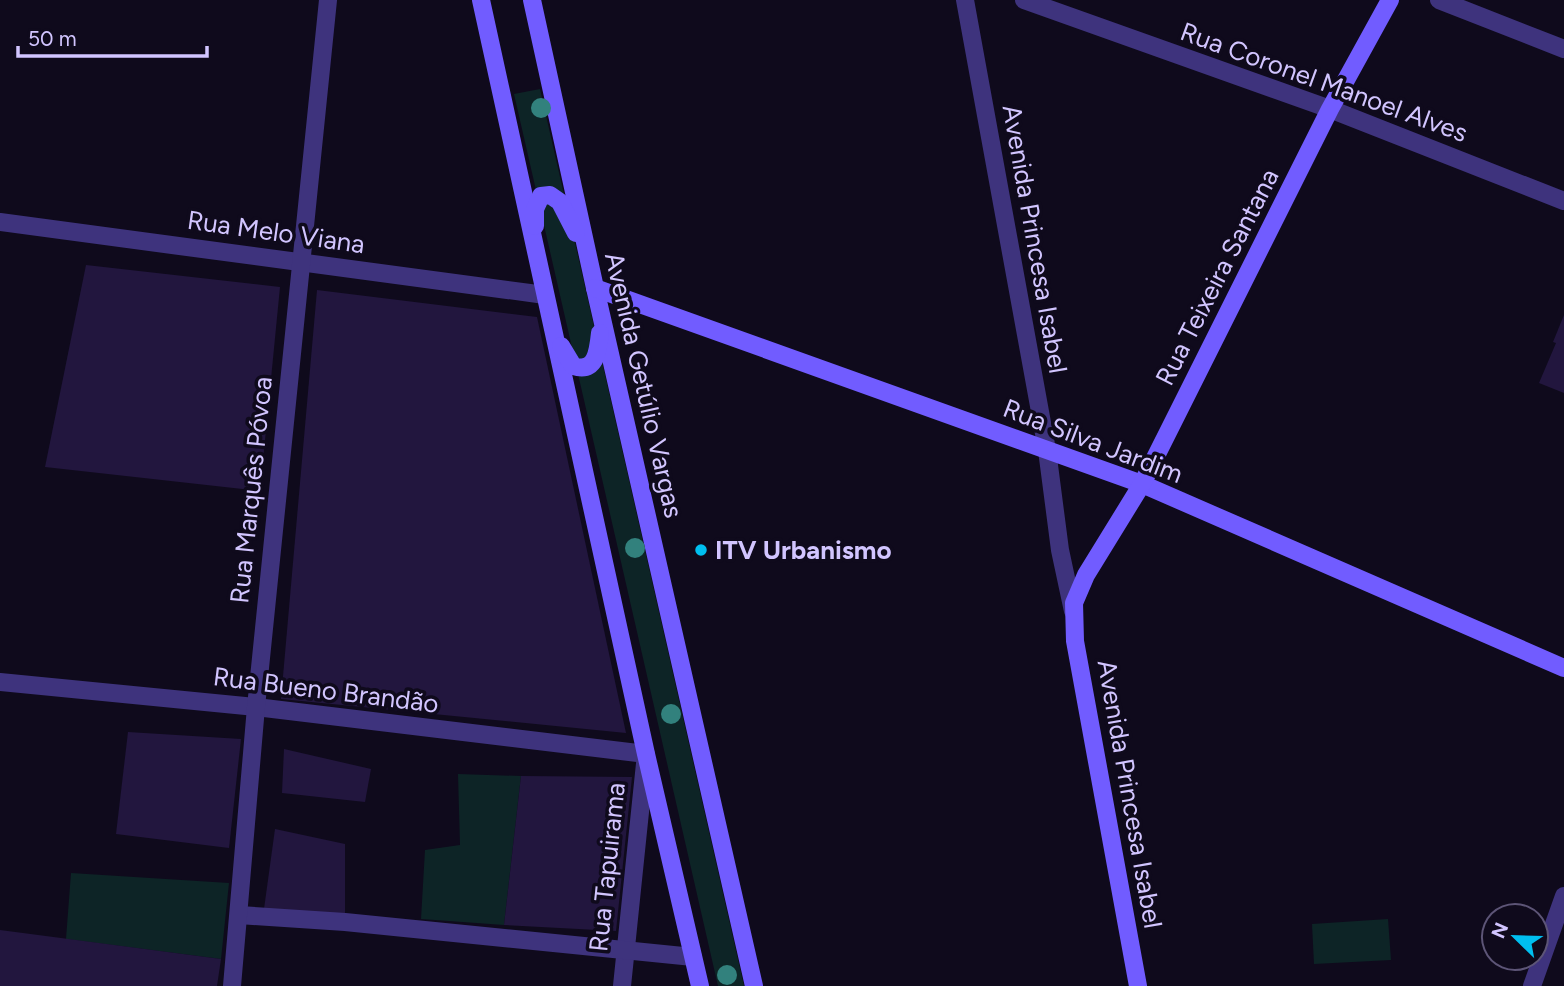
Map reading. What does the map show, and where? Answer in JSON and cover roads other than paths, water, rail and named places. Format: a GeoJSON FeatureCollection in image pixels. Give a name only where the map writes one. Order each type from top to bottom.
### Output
{"type":"FeatureCollection","features":[{"type":"Feature","properties":{"kind":"main road"},"geometry":{"type":"LineString","coordinates":[[481,0],[646,754],[700,986]]}},
{"type":"Feature","properties":{"kind":"main road","name":"Avenida Getúlio Vargas"},"geometry":{"type":"LineString","coordinates":[[531,0],[754,986]]}},
{"type":"Feature","properties":{"kind":"main road","name":"Rua Teixeira Santana"},"geometry":{"type":"LineString","coordinates":[[1086,575],[1142,484],[1330,109],[1390,0]]}},
{"type":"Feature","properties":{"kind":"main road"},"geometry":{"type":"LineString","coordinates":[[535,248],[535,209],[541,196],[550,195],[561,202],[590,265]]}},
{"type":"Feature","properties":{"kind":"main road"},"geometry":{"type":"LineString","coordinates":[[551,320],[565,356],[573,366],[588,367],[594,363],[600,335],[597,296]]}},
{"type":"Feature","properties":{"kind":"main road","name":"Rua Silva Jardim"},"geometry":{"type":"LineString","coordinates":[[597,296],[1142,484],[1564,668]]}},
{"type":"Feature","properties":{"kind":"main road","name":"Avenida Princesa Isabel"},"geometry":{"type":"LineString","coordinates":[[1086,575],[1076,596],[1073,611],[1075,641],[1138,986]]}},
{"type":"Feature","properties":{"kind":"street","name":"Rua Marquês Póvoa"},"geometry":{"type":"LineString","coordinates":[[232,986],[256,707],[328,0]]}},
{"type":"Feature","properties":{"kind":"street","name":"Avenida Princesa Isabel"},"geometry":{"type":"LineString","coordinates":[[965,0],[1047,450],[1060,550],[1073,611]]}},
{"type":"Feature","properties":{"kind":"street","name":"Rua Coronel Manoel Alves"},"geometry":{"type":"LineString","coordinates":[[1024,0],[1330,109],[1564,201]]}},
{"type":"Feature","properties":{"kind":"street"},"geometry":{"type":"LineString","coordinates":[[1438,0],[1564,49]]}},
{"type":"Feature","properties":{"kind":"street","name":"Rua Melo Viana"},"geometry":{"type":"LineString","coordinates":[[0,222],[545,295]]}},
{"type":"Feature","properties":{"kind":"street","name":"Rua Bueno Brandão"},"geometry":{"type":"LineString","coordinates":[[0,682],[256,707],[646,754]]}},
{"type":"Feature","properties":{"kind":"street","name":"Rua Tapuirama"},"geometry":{"type":"LineString","coordinates":[[622,986],[646,754]]}},
{"type":"Feature","properties":{"kind":"street"},"geometry":{"type":"LineString","coordinates":[[1532,986],[1564,896]]}},
{"type":"Feature","properties":{"kind":"street"},"geometry":{"type":"LineString","coordinates":[[239,915],[693,957]]}},
{"type":"Feature","properties":{"kind":"place","name":"ITV Urbanismo"},"geometry":{"type":"Point","coordinates":[701,550]}}]}
